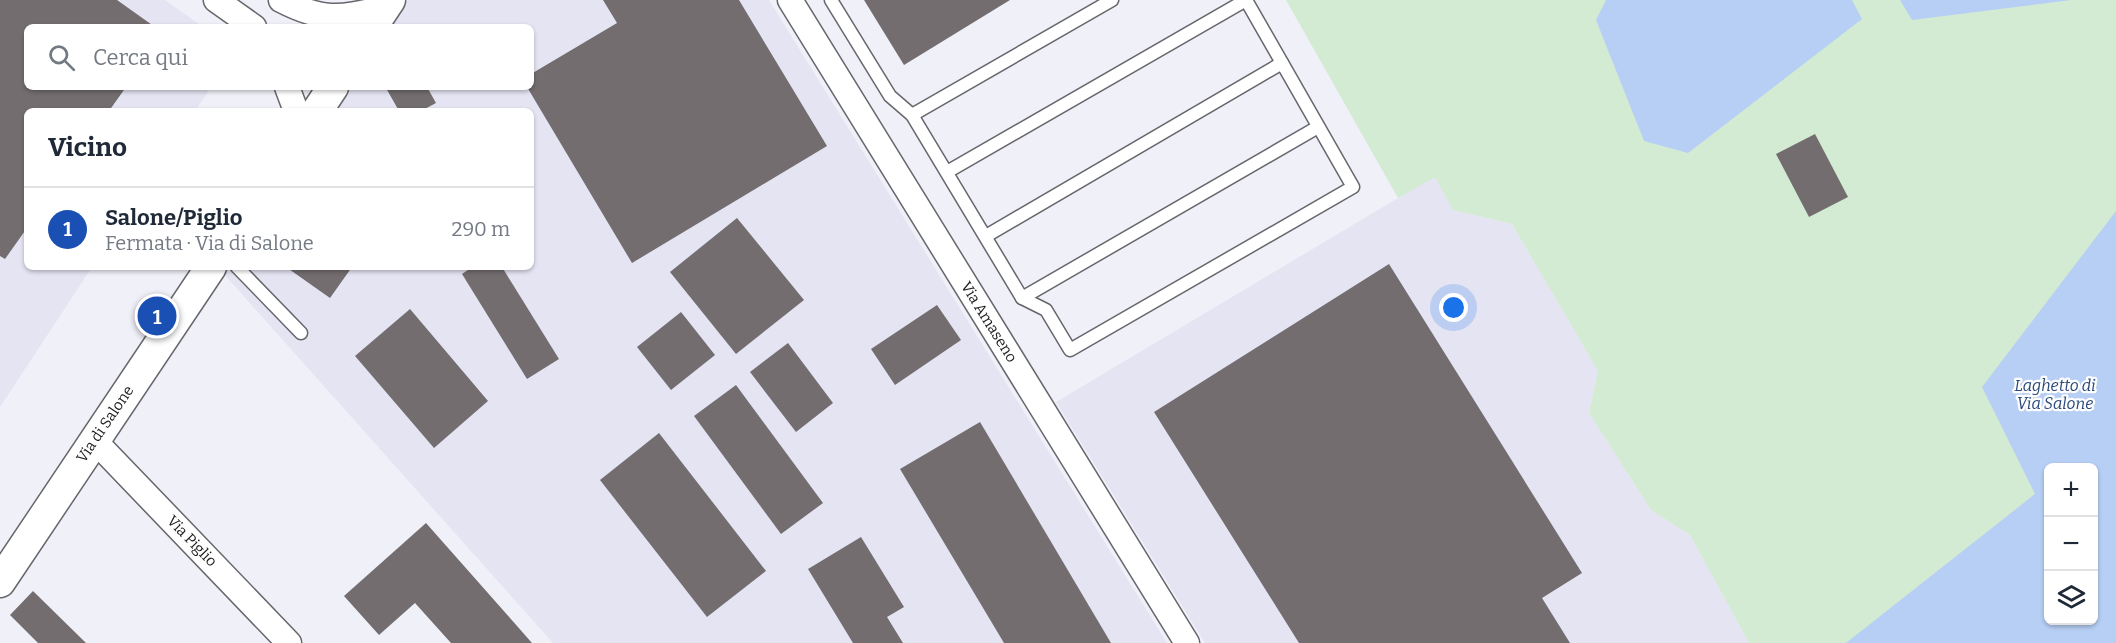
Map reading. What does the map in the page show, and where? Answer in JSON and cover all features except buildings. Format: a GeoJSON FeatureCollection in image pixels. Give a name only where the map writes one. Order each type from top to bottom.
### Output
{"type":"FeatureCollection","features":[{"type":"Feature","properties":{"kind":"street"},"geometry":{"type":"LineString","coordinates":[[216,0],[250,24]]}},
{"type":"Feature","properties":{"kind":"street"},"geometry":{"type":"LineString","coordinates":[[280,0],[323,17],[345,17],[382,12]]}},
{"type":"Feature","properties":{"kind":"street","name":"Via Amaseno"},"geometry":{"type":"LineString","coordinates":[[790,0],[1187,643]]}},
{"type":"Feature","properties":{"kind":"street"},"geometry":{"type":"LineString","coordinates":[[288,90],[295,108]]}},
{"type":"Feature","properties":{"kind":"street"},"geometry":{"type":"LineString","coordinates":[[319,108],[331,90]]}},
{"type":"Feature","properties":{"kind":"street","name":"Via di Salone"},"geometry":{"type":"LineString","coordinates":[[0,582],[209,270]]}},
{"type":"Feature","properties":{"kind":"street","name":"Via Piglio"},"geometry":{"type":"LineString","coordinates":[[94,440],[289,643]]}},
{"type":"Feature","properties":{"kind":"lane"},"geometry":{"type":"LineString","coordinates":[[831,0],[890,96],[912,115],[1022,298],[1046,310],[1070,350],[1353,187],[1246,0],[947,172]]}},
{"type":"Feature","properties":{"kind":"lane"},"geometry":{"type":"LineString","coordinates":[[912,115],[1112,0]]}},
{"type":"Feature","properties":{"kind":"lane"},"geometry":{"type":"LineString","coordinates":[[986,236],[1282,63]]}},
{"type":"Feature","properties":{"kind":"lane"},"geometry":{"type":"LineString","coordinates":[[1022,298],[1318,127]]}},
{"type":"Feature","properties":{"kind":"lane"},"geometry":{"type":"LineString","coordinates":[[240,270],[301,333]]}},
{"type":"Feature","properties":{"kind":"shaded area"},"geometry":{"type":"Polygon","coordinates":[[[0,0],[165,0],[199,24],[24,24],[24,90],[209,90],[197,108],[24,108],[24,270],[90,270],[0,407],[0,0]]]}},
{"type":"Feature","properties":{"kind":"shaded area"},"geometry":{"type":"Polygon","coordinates":[[[408,0],[769,0],[1167,643],[553,643],[223,273],[224,270],[534,270],[534,108],[334,108],[347,90],[534,90],[534,24],[391,24],[408,0]]]}},
{"type":"Feature","properties":{"kind":"shaded area"},"geometry":{"type":"Polygon","coordinates":[[[1435,176],[1453,210],[1512,224],[1598,371],[1589,413],[1651,510],[1690,535],[1749,643],[1205,643],[1056,402],[1435,176]]]}},
{"type":"Feature","properties":{"kind":"green space"},"geometry":{"type":"Polygon","coordinates":[[[1286,0],[2116,0],[2116,643],[1749,643],[1690,535],[1651,510],[1589,413],[1598,371],[1512,224],[1453,210],[1435,177],[1398,198],[1286,0]]]}},
{"type":"Feature","properties":{"kind":"water"},"geometry":{"type":"Polygon","coordinates":[[[1606,0],[1852,0],[1862,19],[1688,153],[1644,141],[1596,20],[1606,0]]]}},
{"type":"Feature","properties":{"kind":"water"},"geometry":{"type":"Polygon","coordinates":[[[1900,0],[2071,0],[1912,20],[1900,0]]]}},
{"type":"Feature","properties":{"kind":"water","name":"Laghetto di Via Salone"},"geometry":{"type":"Polygon","coordinates":[[[2116,211],[2116,643],[1846,643],[2035,494],[1982,387],[2116,211]]]}},
{"type":"Feature","properties":{"kind":"place","name":"Salone/Piglio"},"geometry":{"type":"Point","coordinates":[157,316]}}]}
